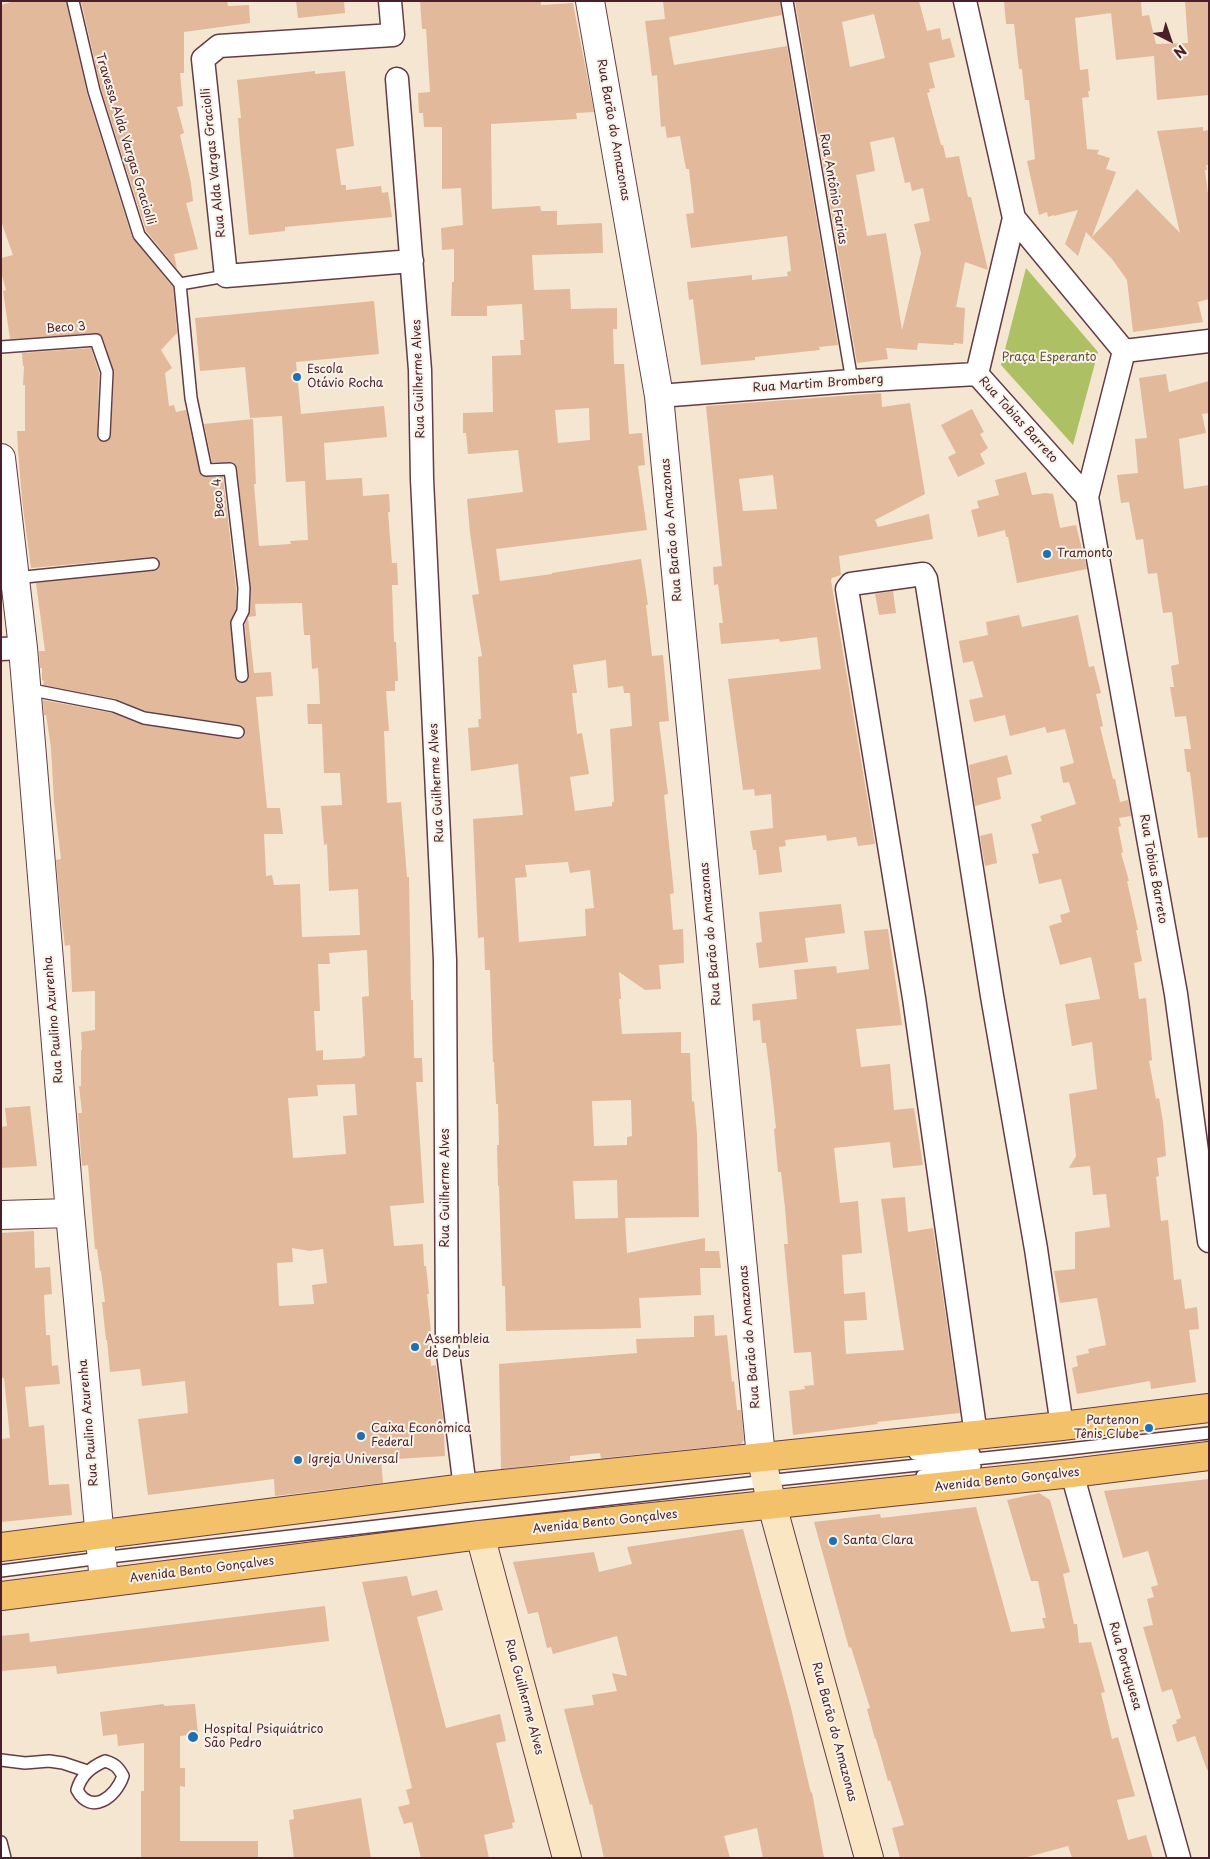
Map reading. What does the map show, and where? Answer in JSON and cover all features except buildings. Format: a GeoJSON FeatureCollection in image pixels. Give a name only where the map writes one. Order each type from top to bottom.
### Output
{"type":"FeatureCollection","features":[{"type":"Feature","properties":{"kind":"main road","name":"Avenida Bento Gonçalves"},"geometry":{"type":"LineString","coordinates":[[1,1547],[101,1558],[480,1535],[766,1481],[976,1435],[1209,1408]]}},
{"type":"Feature","properties":{"kind":"main road","name":"Avenida Bento Gonçalves"},"geometry":{"type":"LineString","coordinates":[[6,1589],[101,1558],[465,1488],[1072,1473],[1209,1456]]}},
{"type":"Feature","properties":{"kind":"main road","name":"Rua Barão do Amazonas"},"geometry":{"type":"LineString","coordinates":[[766,1481],[869,1858]]}},
{"type":"Feature","properties":{"kind":"main road","name":"Rua Guilherme Alves"},"geometry":{"type":"LineString","coordinates":[[480,1535],[567,1858]]}},
{"type":"Feature","properties":{"kind":"street","name":"Rua Alda Vargas Graciolli"},"geometry":{"type":"LineString","coordinates":[[226,276],[203,59],[219,46],[394,35],[390,1]]}},
{"type":"Feature","properties":{"kind":"street","name":"Rua Barão do Amazonas"},"geometry":{"type":"LineString","coordinates":[[590,1],[659,396],[766,1481]]}},
{"type":"Feature","properties":{"kind":"street","name":"Rua Tobias Barreto"},"geometry":{"type":"LineString","coordinates":[[965,1],[1014,218],[976,374],[1087,497]]}},
{"type":"Feature","properties":{"kind":"street","name":"Rua Guilherme Alves"},"geometry":{"type":"LineString","coordinates":[[397,79],[420,370],[422,479],[445,960],[447,1345],[465,1488]]}},
{"type":"Feature","properties":{"kind":"street","name":"Rua Tobias Barreto"},"geometry":{"type":"LineString","coordinates":[[1014,218],[1124,350],[1087,497],[1176,994],[1209,1241]]}},
{"type":"Feature","properties":{"kind":"street"},"geometry":{"type":"LineString","coordinates":[[226,276],[412,261]]}},
{"type":"Feature","properties":{"kind":"street"},"geometry":{"type":"LineString","coordinates":[[1124,350],[1209,342]]}},
{"type":"Feature","properties":{"kind":"street","name":"Rua Martim Bromberg"},"geometry":{"type":"LineString","coordinates":[[659,396],[852,381],[976,374]]}},
{"type":"Feature","properties":{"kind":"street","name":"Rua Paulino Azurenha"},"geometry":{"type":"LineString","coordinates":[[1,458],[15,578],[12,648],[26,689],[101,1558]]}},
{"type":"Feature","properties":{"kind":"street"},"geometry":{"type":"LineString","coordinates":[[976,1435],[915,1008],[847,589],[851,584],[923,574],[926,579],[938,647],[992,996],[1036,1249],[1062,1426]]}},
{"type":"Feature","properties":{"kind":"street"},"geometry":{"type":"LineString","coordinates":[[1,1215],[70,1213]]}},
{"type":"Feature","properties":{"kind":"street","name":"Rua Portuguesa"},"geometry":{"type":"LineString","coordinates":[[1072,1473],[1179,1858]]}},
{"type":"Feature","properties":{"kind":"lane","name":"Travessa Alda Vargas Graciolli"},"geometry":{"type":"LineString","coordinates":[[72,1],[94,90],[139,235],[180,284]]}},
{"type":"Feature","properties":{"kind":"lane","name":"Rua Antônio Farias"},"geometry":{"type":"LineString","coordinates":[[787,1],[852,381]]}},
{"type":"Feature","properties":{"kind":"lane"},"geometry":{"type":"LineString","coordinates":[[180,284],[226,276]]}},
{"type":"Feature","properties":{"kind":"lane","name":"Beco 4"},"geometry":{"type":"LineString","coordinates":[[180,284],[190,398],[206,470],[230,469],[244,588],[243,611],[237,623],[242,676]]}},
{"type":"Feature","properties":{"kind":"lane","name":"Beco 3"},"geometry":{"type":"LineString","coordinates":[[1,347],[96,340],[107,372],[104,435]]}},
{"type":"Feature","properties":{"kind":"lane"},"geometry":{"type":"LineString","coordinates":[[15,578],[153,564]]}},
{"type":"Feature","properties":{"kind":"lane"},"geometry":{"type":"LineString","coordinates":[[26,689],[114,706],[144,718],[238,732]]}},
{"type":"Feature","properties":{"kind":"lane"},"geometry":{"type":"LineString","coordinates":[[1,1571],[766,1481],[1209,1433]]}},
{"type":"Feature","properties":{"kind":"lane"},"geometry":{"type":"LineString","coordinates":[[766,1481],[1051,1451]]}},
{"type":"Feature","properties":{"kind":"lane"},"geometry":{"type":"LineString","coordinates":[[766,1481],[1051,1451]]}},
{"type":"Feature","properties":{"kind":"lane"},"geometry":{"type":"LineString","coordinates":[[1,1559],[101,1558]]}},
{"type":"Feature","properties":{"kind":"lane"},"geometry":{"type":"LineString","coordinates":[[1,1760],[25,1763],[50,1761],[87,1771]]}},
{"type":"Feature","properties":{"kind":"lane"},"geometry":{"type":"LineString","coordinates":[[1,1842],[5,1858]]}},
{"type":"Feature","properties":{"kind":"green space","name":"Praça Esperanto"},"geometry":{"type":"Polygon","coordinates":[[[1026,268],[1098,352],[1073,445],[1001,365],[1026,268]]]}},
{"type":"Feature","properties":{"kind":"place","name":"Escola Otávio Rocha"},"geometry":{"type":"Point","coordinates":[297,377]}},
{"type":"Feature","properties":{"kind":"place","name":"Tramonto"},"geometry":{"type":"Point","coordinates":[1047,554]}},
{"type":"Feature","properties":{"kind":"place","name":"Assembleia de Deus"},"geometry":{"type":"Point","coordinates":[415,1347]}},
{"type":"Feature","properties":{"kind":"place","name":"Partenon Tênis Clube"},"geometry":{"type":"Point","coordinates":[1149,1428]}},
{"type":"Feature","properties":{"kind":"place","name":"Caixa Econômica Federal"},"geometry":{"type":"Point","coordinates":[361,1436]}},
{"type":"Feature","properties":{"kind":"place","name":"Igreja Universal"},"geometry":{"type":"Point","coordinates":[298,1460]}},
{"type":"Feature","properties":{"kind":"place","name":"Santa Clara"},"geometry":{"type":"Point","coordinates":[833,1541]}},
{"type":"Feature","properties":{"kind":"place","name":"Hospital Psiquiátrico São Pedro"},"geometry":{"type":"Point","coordinates":[193,1737]}}]}
